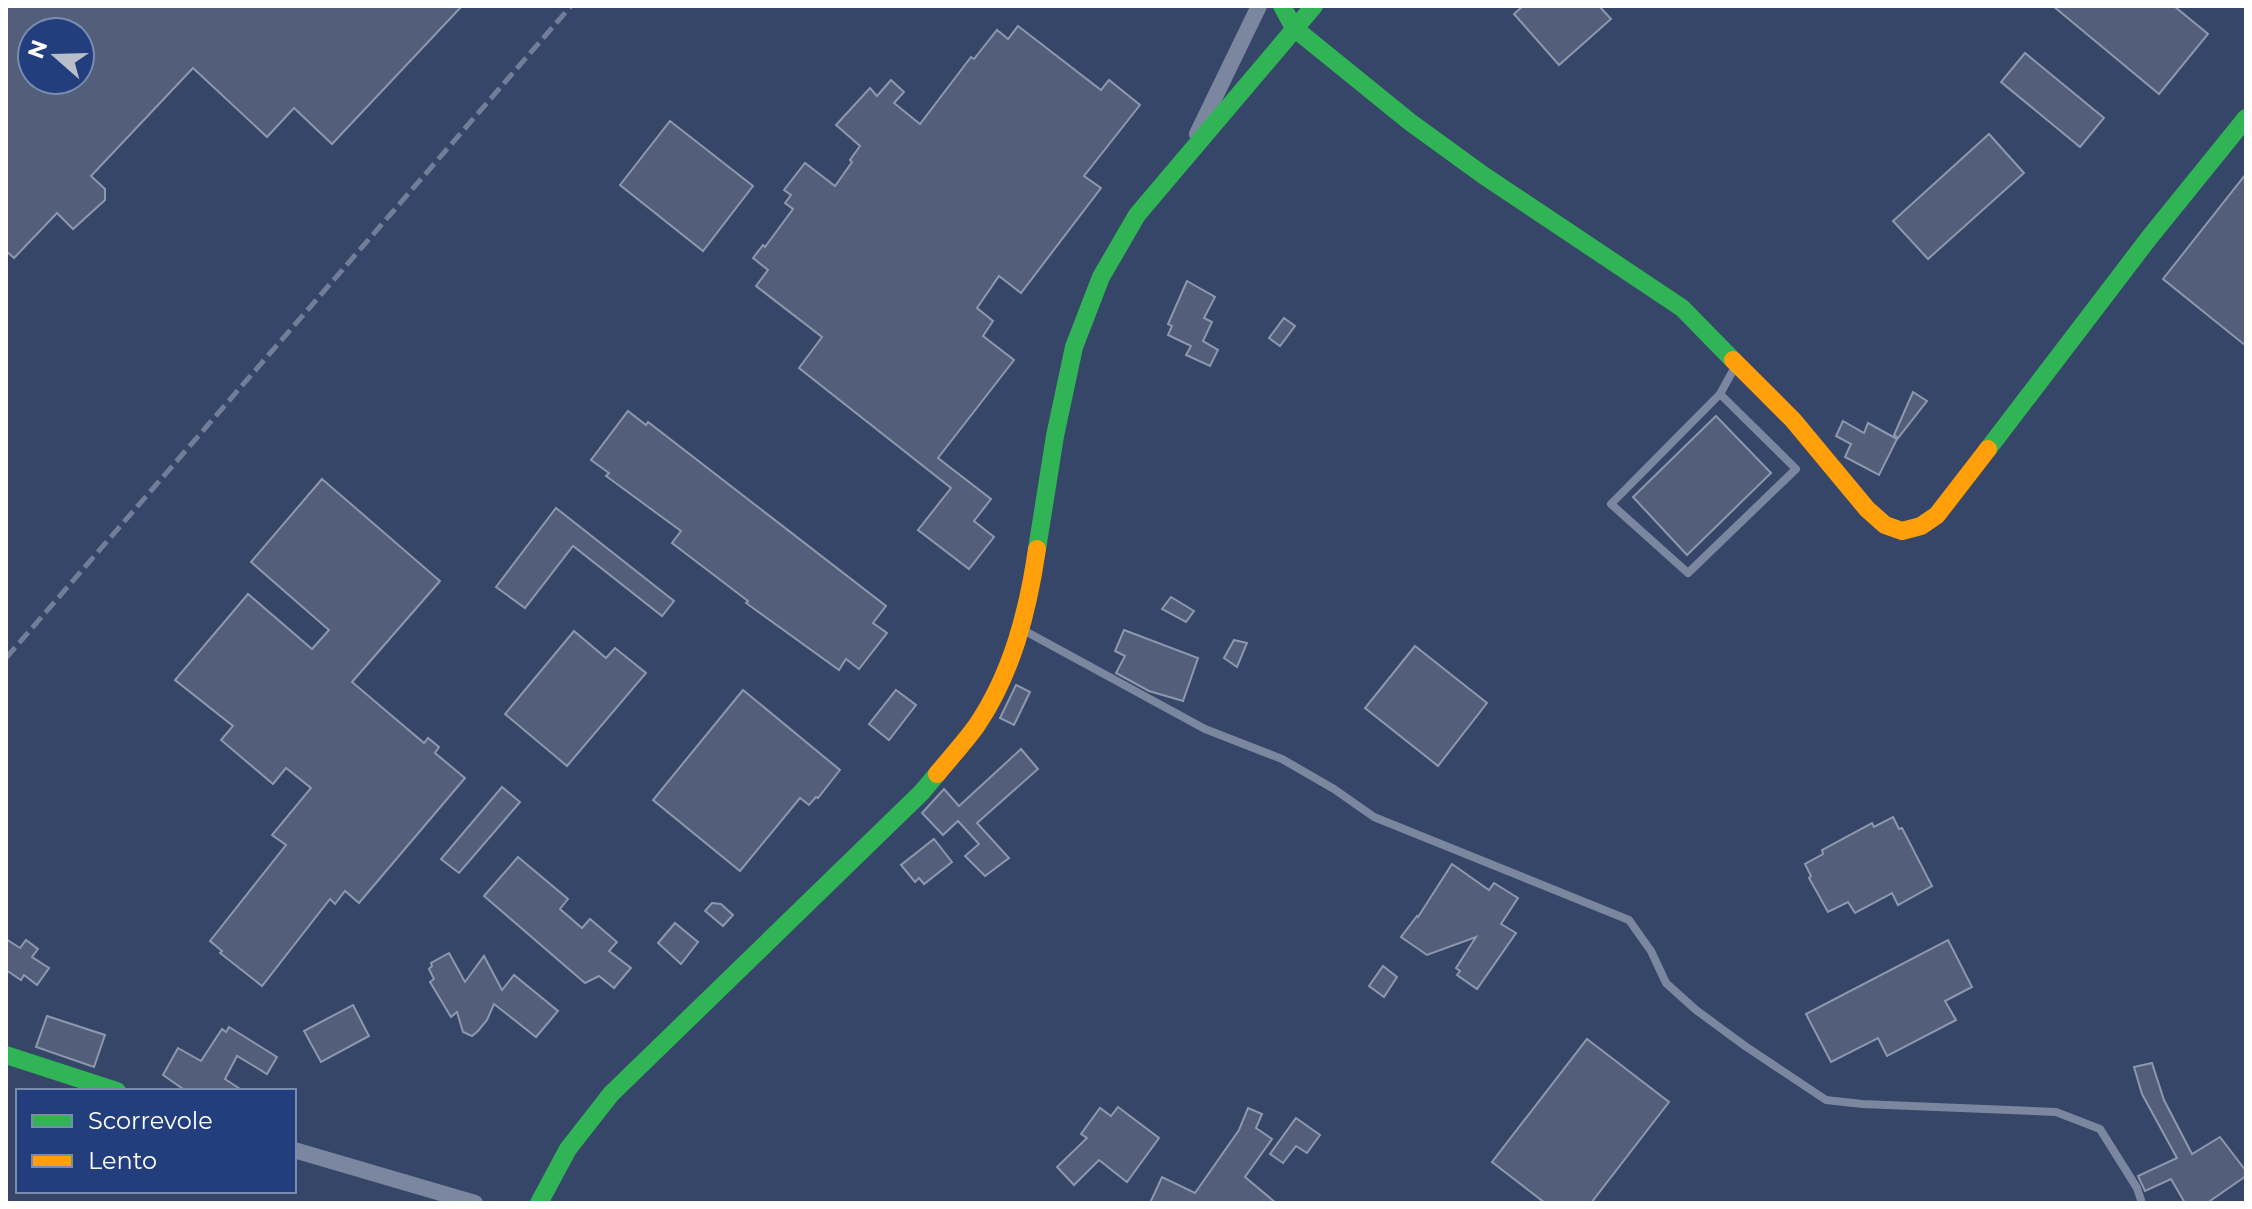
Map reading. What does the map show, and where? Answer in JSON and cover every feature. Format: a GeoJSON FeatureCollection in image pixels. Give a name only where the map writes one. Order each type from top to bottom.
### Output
{"type":"FeatureCollection","features":[{"type":"Feature","properties":{"kind":"street"},"geometry":{"type":"LineString","coordinates":[[1187,153],[1259,6]]}},
{"type":"Feature","properties":{"kind":"street"},"geometry":{"type":"LineString","coordinates":[[1282,6],[1294,28],[1447,148],[1682,308],[1793,420],[1867,509],[1885,525],[1902,531],[1921,526],[1937,515],[2149,238],[2246,118]]}},
{"type":"Feature","properties":{"kind":"street"},"geometry":{"type":"LineString","coordinates":[[539,1203],[568,1149],[611,1094],[922,792],[977,725],[1008,668],[1030,597],[1055,436],[1074,347],[1101,277],[1137,215],[1314,6]]}},
{"type":"Feature","properties":{"kind":"street"},"geometry":{"type":"LineString","coordinates":[[6,1055],[111,1089]]}},
{"type":"Feature","properties":{"kind":"street"},"geometry":{"type":"LineString","coordinates":[[296,1151],[475,1203]]}},
{"type":"Feature","properties":{"kind":"lane"},"geometry":{"type":"LineString","coordinates":[[1720,394],[1796,469],[1688,573],[1611,504],[1720,394],[1736,365]]}},
{"type":"Feature","properties":{"kind":"lane"},"geometry":{"type":"LineString","coordinates":[[1020,628],[1205,729],[1282,759],[1374,817],[1629,920],[1651,951],[1666,983],[1696,1010],[1745,1046],[1826,1100],[2056,1112],[2100,1129],[2137,1188],[2142,1203]]}},
{"type":"Feature","properties":{"kind":"building"},"geometry":{"type":"Polygon","coordinates":[[[6,6],[462,6],[332,144],[294,108],[267,137],[193,68],[91,176],[105,189],[105,200],[73,229],[57,213],[14,258],[6,251],[6,6]]]}},
{"type":"Feature","properties":{"kind":"building"},"geometry":{"type":"Polygon","coordinates":[[[1523,6],[1599,6],[1611,19],[1559,65],[1514,14],[1523,6]]]}},
{"type":"Feature","properties":{"kind":"building"},"geometry":{"type":"Polygon","coordinates":[[[2053,6],[2174,6],[2208,34],[2159,94],[2053,6]]]}},
{"type":"Feature","properties":{"kind":"building"},"geometry":{"type":"Polygon","coordinates":[[[1018,26],[1101,90],[1109,80],[1140,105],[1084,176],[1101,188],[1021,293],[999,276],[977,308],[993,321],[983,336],[1014,360],[938,458],[991,499],[974,521],[994,537],[969,569],[918,530],[951,488],[799,368],[822,337],[756,286],[768,270],[753,258],[793,209],[785,203],[791,195],[784,190],[805,163],[835,186],[852,162],[850,160],[860,146],[836,125],[870,88],[877,96],[891,80],[904,92],[894,103],[920,124],[971,57],[974,59],[997,30],[1008,39],[1018,26]]]}},
{"type":"Feature","properties":{"kind":"building"},"geometry":{"type":"Polygon","coordinates":[[[2025,53],[2104,118],[2080,147],[2001,82],[2025,53]]]}},
{"type":"Feature","properties":{"kind":"building"},"geometry":{"type":"Polygon","coordinates":[[[670,121],[753,186],[703,251],[620,185],[670,121]]]}},
{"type":"Feature","properties":{"kind":"building"},"geometry":{"type":"Polygon","coordinates":[[[1989,134],[2024,173],[1928,259],[1893,221],[1989,134]]]}},
{"type":"Feature","properties":{"kind":"building"},"geometry":{"type":"Polygon","coordinates":[[[2246,174],[2246,346],[2163,279],[2246,174]]]}},
{"type":"Feature","properties":{"kind":"building"},"geometry":{"type":"Polygon","coordinates":[[[1187,281],[1215,297],[1204,318],[1212,322],[1203,341],[1218,350],[1210,366],[1186,355],[1191,346],[1168,335],[1172,326],[1168,324],[1187,281]]]}},
{"type":"Feature","properties":{"kind":"building"},"geometry":{"type":"Polygon","coordinates":[[[1284,318],[1295,326],[1280,346],[1269,338],[1284,318]]]}},
{"type":"Feature","properties":{"kind":"building"},"geometry":{"type":"Polygon","coordinates":[[[1913,392],[1927,401],[1898,438],[1894,435],[1913,392]]]}},
{"type":"Feature","properties":{"kind":"building"},"geometry":{"type":"Polygon","coordinates":[[[628,411],[646,425],[648,422],[886,606],[873,623],[887,633],[859,669],[846,659],[839,670],[746,603],[748,601],[672,543],[681,531],[606,476],[609,473],[591,460],[628,411]]]}},
{"type":"Feature","properties":{"kind":"building"},"geometry":{"type":"Polygon","coordinates":[[[1716,416],[1771,473],[1687,555],[1633,497],[1716,416]]]}},
{"type":"Feature","properties":{"kind":"building"},"geometry":{"type":"Polygon","coordinates":[[[1843,421],[1864,433],[1868,423],[1897,439],[1879,475],[1845,457],[1851,444],[1836,436],[1843,421]]]}},
{"type":"Feature","properties":{"kind":"building"},"geometry":{"type":"Polygon","coordinates":[[[322,479],[440,581],[352,682],[424,743],[428,738],[439,747],[435,753],[465,778],[359,903],[345,891],[335,904],[330,899],[262,986],[220,953],[222,951],[210,941],[286,845],[272,835],[311,788],[286,768],[273,784],[221,740],[233,726],[175,680],[248,594],[312,649],[329,630],[251,562],[322,479]]]}},
{"type":"Feature","properties":{"kind":"building"},"geometry":{"type":"Polygon","coordinates":[[[556,508],[674,601],[662,616],[573,546],[525,608],[496,587],[556,508]]]}},
{"type":"Feature","properties":{"kind":"building"},"geometry":{"type":"Polygon","coordinates":[[[1171,597],[1194,611],[1186,622],[1162,609],[1171,597]]]}},
{"type":"Feature","properties":{"kind":"building"},"geometry":{"type":"Polygon","coordinates":[[[1124,630],[1198,658],[1183,701],[1149,691],[1116,673],[1125,656],[1115,651],[1124,630]]]}},
{"type":"Feature","properties":{"kind":"building"},"geometry":{"type":"Polygon","coordinates":[[[574,631],[606,658],[615,648],[646,673],[567,766],[505,714],[574,631]]]}},
{"type":"Feature","properties":{"kind":"building"},"geometry":{"type":"Polygon","coordinates":[[[1234,640],[1247,643],[1237,667],[1224,658],[1234,640]]]}},
{"type":"Feature","properties":{"kind":"building"},"geometry":{"type":"Polygon","coordinates":[[[1415,646],[1487,703],[1438,766],[1365,708],[1415,646]]]}},
{"type":"Feature","properties":{"kind":"building"},"geometry":{"type":"Polygon","coordinates":[[[1016,685],[1030,692],[1014,725],[1000,718],[1016,685]]]}},
{"type":"Feature","properties":{"kind":"building"},"geometry":{"type":"Polygon","coordinates":[[[743,690],[840,770],[809,805],[800,798],[740,871],[653,800],[743,690]]]}},
{"type":"Feature","properties":{"kind":"building"},"geometry":{"type":"Polygon","coordinates":[[[896,690],[916,705],[889,740],[869,724],[896,690]]]}},
{"type":"Feature","properties":{"kind":"building"},"geometry":{"type":"Polygon","coordinates":[[[1021,749],[1038,769],[977,823],[1009,858],[985,876],[965,856],[979,844],[958,821],[943,835],[922,813],[944,789],[959,806],[1021,749]]]}},
{"type":"Feature","properties":{"kind":"building"},"geometry":{"type":"Polygon","coordinates":[[[502,787],[520,802],[459,873],[441,859],[502,787]]]}},
{"type":"Feature","properties":{"kind":"building"},"geometry":{"type":"Polygon","coordinates":[[[1893,817],[1899,829],[1902,828],[1932,886],[1898,905],[1892,893],[1855,913],[1848,902],[1828,912],[1809,878],[1811,876],[1805,864],[1823,854],[1822,850],[1872,823],[1874,827],[1893,817]]]}},
{"type":"Feature","properties":{"kind":"building"},"geometry":{"type":"Polygon","coordinates":[[[934,839],[952,862],[924,884],[919,878],[915,882],[901,865],[934,839]]]}},
{"type":"Feature","properties":{"kind":"building"},"geometry":{"type":"Polygon","coordinates":[[[518,857],[568,899],[560,909],[582,928],[590,919],[617,942],[609,951],[631,968],[614,988],[599,976],[585,983],[484,896],[518,857]]]}},
{"type":"Feature","properties":{"kind":"building"},"geometry":{"type":"Polygon","coordinates":[[[1452,864],[1489,890],[1494,883],[1518,898],[1501,924],[1516,933],[1477,989],[1457,975],[1460,971],[1456,968],[1476,937],[1427,955],[1401,937],[1418,917],[1452,864]]]}},
{"type":"Feature","properties":{"kind":"building"},"geometry":{"type":"Polygon","coordinates":[[[712,903],[721,904],[733,915],[723,926],[705,911],[712,903]]]}},
{"type":"Feature","properties":{"kind":"building"},"geometry":{"type":"Polygon","coordinates":[[[675,923],[698,942],[681,964],[658,943],[675,923]]]}},
{"type":"Feature","properties":{"kind":"building"},"geometry":{"type":"Polygon","coordinates":[[[6,939],[20,948],[26,940],[38,949],[32,957],[49,968],[37,985],[24,975],[21,980],[6,970],[6,939]]]}},
{"type":"Feature","properties":{"kind":"building"},"geometry":{"type":"Polygon","coordinates":[[[1948,940],[1972,987],[1945,1001],[1956,1020],[1887,1056],[1878,1038],[1831,1062],[1806,1014],[1948,940]]]}},
{"type":"Feature","properties":{"kind":"building"},"geometry":{"type":"Polygon","coordinates":[[[449,953],[465,982],[484,956],[502,990],[514,975],[558,1011],[536,1037],[494,1004],[478,1031],[472,1036],[463,1032],[457,1012],[451,1017],[430,982],[434,979],[429,969],[431,963],[449,953]]]}},
{"type":"Feature","properties":{"kind":"building"},"geometry":{"type":"Polygon","coordinates":[[[1383,966],[1397,977],[1384,997],[1369,986],[1383,966]]]}},
{"type":"Feature","properties":{"kind":"building"},"geometry":{"type":"Polygon","coordinates":[[[353,1005],[369,1036],[321,1062],[304,1031],[353,1005]]]}},
{"type":"Feature","properties":{"kind":"building"},"geometry":{"type":"Polygon","coordinates":[[[47,1016],[105,1035],[94,1067],[36,1047],[47,1016]]]}},
{"type":"Feature","properties":{"kind":"building"},"geometry":{"type":"Polygon","coordinates":[[[229,1027],[277,1057],[267,1074],[237,1056],[225,1079],[240,1089],[183,1089],[163,1075],[178,1048],[201,1061],[222,1029],[226,1032],[229,1027]]]}},
{"type":"Feature","properties":{"kind":"building"},"geometry":{"type":"Polygon","coordinates":[[[1587,1039],[1669,1102],[1591,1203],[1545,1203],[1492,1162],[1587,1039]]]}},
{"type":"Feature","properties":{"kind":"building"},"geometry":{"type":"Polygon","coordinates":[[[2152,1063],[2164,1100],[2192,1154],[2220,1137],[2246,1171],[2246,1176],[2207,1203],[2185,1203],[2171,1179],[2145,1191],[2138,1176],[2177,1158],[2142,1094],[2134,1067],[2152,1063]]]}},
{"type":"Feature","properties":{"kind":"building"},"geometry":{"type":"Polygon","coordinates":[[[1118,1107],[1159,1138],[1127,1182],[1099,1160],[1074,1185],[1057,1167],[1087,1138],[1081,1134],[1100,1108],[1111,1116],[1118,1107]]]}},
{"type":"Feature","properties":{"kind":"building"},"geometry":{"type":"Polygon","coordinates":[[[1248,1108],[1262,1114],[1256,1128],[1272,1139],[1245,1177],[1276,1203],[1150,1203],[1162,1177],[1195,1193],[1239,1130],[1248,1108]]]}},
{"type":"Feature","properties":{"kind":"building"},"geometry":{"type":"Polygon","coordinates":[[[1296,1118],[1320,1135],[1307,1153],[1296,1146],[1283,1163],[1270,1154],[1296,1118]]]}},
{"type":"Feature","properties":{"kind":"railway"},"geometry":{"type":"LineString","coordinates":[[6,658],[571,6]]}},
{"type":"Feature","properties":{"kind":"traffic: fast"},"geometry":{"type":"LineString","coordinates":[[1282,6],[1294,28],[1410,122],[1483,175],[1682,308],[1733,360]]}},
{"type":"Feature","properties":{"kind":"traffic: fast"},"geometry":{"type":"LineString","coordinates":[[1037,549],[1055,436],[1074,347],[1101,277],[1137,215],[1314,6]]}},
{"type":"Feature","properties":{"kind":"traffic: fast"},"geometry":{"type":"LineString","coordinates":[[1988,449],[2149,238],[2246,118]]}},
{"type":"Feature","properties":{"kind":"traffic: fast"},"geometry":{"type":"LineString","coordinates":[[539,1203],[568,1149],[611,1094],[937,774]]}},
{"type":"Feature","properties":{"kind":"traffic: fast"},"geometry":{"type":"LineString","coordinates":[[6,1055],[111,1089]]}},
{"type":"Feature","properties":{"kind":"traffic: slow"},"geometry":{"type":"LineString","coordinates":[[1733,360],[1793,420],[1867,509],[1885,525],[1902,531],[1921,526],[1937,515],[1988,449]]}},
{"type":"Feature","properties":{"kind":"traffic: slow"},"geometry":{"type":"LineString","coordinates":[[937,774],[977,725],[1000,684],[1017,641],[1037,549]]}}]}
